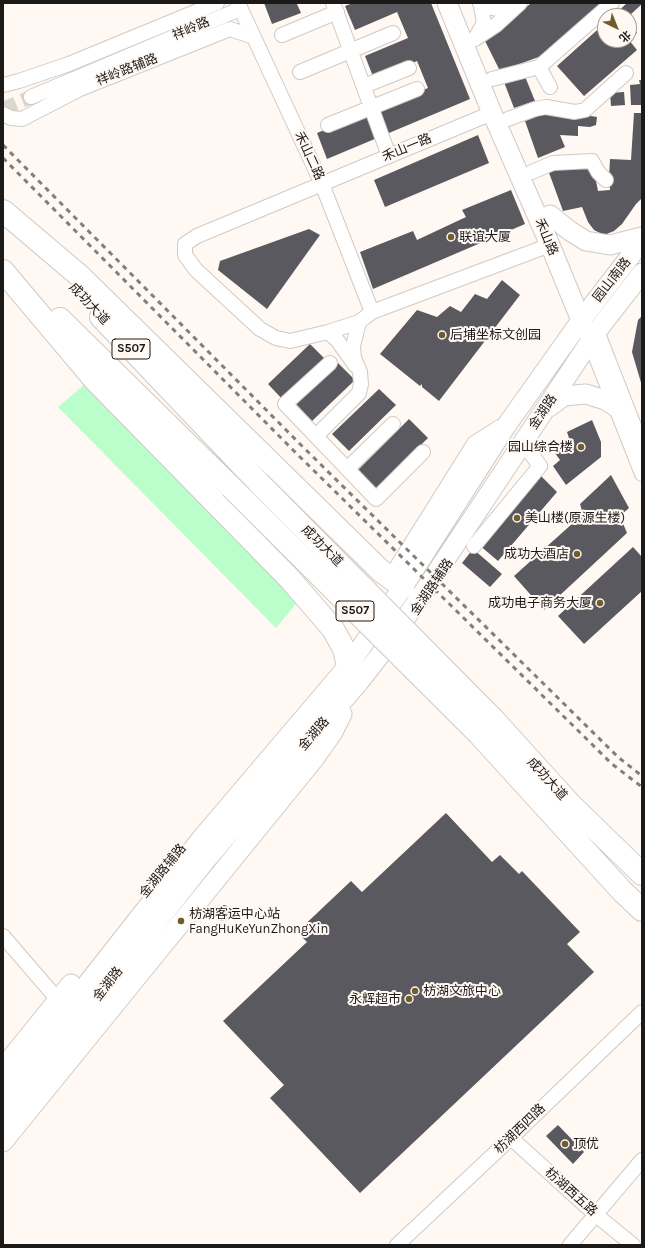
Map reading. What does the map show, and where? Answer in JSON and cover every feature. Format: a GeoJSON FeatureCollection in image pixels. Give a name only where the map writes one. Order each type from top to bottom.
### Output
{"type":"FeatureCollection","features":[{"type":"Feature","properties":{"kind":"highway"},"geometry":{"type":"LineString","coordinates":[[3,211],[80,277],[381,572],[398,583]]}},
{"type":"Feature","properties":{"kind":"highway","name":"成功大道"},"geometry":{"type":"LineString","coordinates":[[3,216],[65,278],[259,483],[486,727],[622,890],[642,910]]}},
{"type":"Feature","properties":{"kind":"highway","name":"成功大道"},"geometry":{"type":"LineString","coordinates":[[3,264],[231,487],[570,804],[642,874]]}},
{"type":"Feature","properties":{"kind":"highway"},"geometry":{"type":"LineString","coordinates":[[3,271],[94,379],[290,579],[333,630],[344,649],[354,674]]}},
{"type":"Feature","properties":{"kind":"main road","name":"禾山路"},"geometry":{"type":"LineString","coordinates":[[446,3],[500,116],[532,172],[550,215],[594,337]]}},
{"type":"Feature","properties":{"kind":"main road","name":"禾山路"},"geometry":{"type":"LineString","coordinates":[[460,3],[492,79],[500,116],[550,245],[586,313]]}},
{"type":"Feature","properties":{"kind":"main road"},"geometry":{"type":"LineString","coordinates":[[550,215],[586,241],[610,245],[642,237]]}},
{"type":"Feature","properties":{"kind":"main road","name":"园山南路"},"geometry":{"type":"LineString","coordinates":[[586,313],[642,241]]}},
{"type":"Feature","properties":{"kind":"main road","name":"园山南路"},"geometry":{"type":"LineString","coordinates":[[594,337],[642,273]]}},
{"type":"Feature","properties":{"kind":"main road","name":"金湖路"},"geometry":{"type":"LineString","coordinates":[[3,1117],[354,674],[398,583],[586,313]]}},
{"type":"Feature","properties":{"kind":"main road","name":"金湖路"},"geometry":{"type":"LineString","coordinates":[[3,1091],[202,839],[333,684],[354,674],[380,655],[594,337]]}},
{"type":"Feature","properties":{"kind":"main road"},"geometry":{"type":"LineString","coordinates":[[545,410],[564,396],[586,394],[605,400],[616,407]]}},
{"type":"Feature","properties":{"kind":"main road"},"geometry":{"type":"LineString","coordinates":[[3,1142],[314,759],[332,732],[354,674]]}},
{"type":"Feature","properties":{"kind":"main road","name":"金湖路辅路"},"geometry":{"type":"LineString","coordinates":[[3,1068],[282,726],[333,684]]}},
{"type":"Feature","properties":{"kind":"main road"},"geometry":{"type":"LineString","coordinates":[[205,861],[219,876]]}},
{"type":"Feature","properties":{"kind":"street"},"geometry":{"type":"LineString","coordinates":[[3,85],[69,64],[217,3]]}},
{"type":"Feature","properties":{"kind":"street"},"geometry":{"type":"LineString","coordinates":[[475,39],[484,23],[481,5],[499,9],[506,3]]}},
{"type":"Feature","properties":{"kind":"street"},"geometry":{"type":"LineString","coordinates":[[475,39],[496,25],[520,3]]}},
{"type":"Feature","properties":{"kind":"street"},"geometry":{"type":"LineString","coordinates":[[492,79],[539,67],[612,3]]}},
{"type":"Feature","properties":{"kind":"street","name":"禾山二路"},"geometry":{"type":"LineString","coordinates":[[239,6],[322,184],[372,312]]}},
{"type":"Feature","properties":{"kind":"street","name":"祥岭路"},"geometry":{"type":"LineString","coordinates":[[32,97],[239,6]]}},
{"type":"Feature","properties":{"kind":"street"},"geometry":{"type":"LineString","coordinates":[[282,35],[335,8],[389,156]]}},
{"type":"Feature","properties":{"kind":"street","name":"祥岭路辅路"},"geometry":{"type":"LineString","coordinates":[[3,114],[11,118],[22,118],[80,89],[230,29],[254,37]]}},
{"type":"Feature","properties":{"kind":"street"},"geometry":{"type":"LineString","coordinates":[[300,72],[393,33]]}},
{"type":"Feature","properties":{"kind":"street"},"geometry":{"type":"LineString","coordinates":[[539,67],[550,87]]}},
{"type":"Feature","properties":{"kind":"street"},"geometry":{"type":"LineString","coordinates":[[364,86],[409,68]]}},
{"type":"Feature","properties":{"kind":"street","name":"禾山一路"},"geometry":{"type":"LineString","coordinates":[[328,332],[290,341],[276,338],[260,329],[196,270],[185,255],[185,244],[197,236],[389,156],[500,116],[546,107],[575,112],[585,110],[626,73]]}},
{"type":"Feature","properties":{"kind":"street"},"geometry":{"type":"LineString","coordinates":[[328,126],[417,89]]}},
{"type":"Feature","properties":{"kind":"street"},"geometry":{"type":"LineString","coordinates":[[532,172],[553,163],[592,161],[598,172],[606,180]]}},
{"type":"Feature","properties":{"kind":"street"},"geometry":{"type":"LineString","coordinates":[[328,332],[359,322],[372,312],[550,245]]}},
{"type":"Feature","properties":{"kind":"street"},"geometry":{"type":"LineString","coordinates":[[316,436],[359,393],[361,384],[360,372],[354,358],[353,346],[359,322]]}},
{"type":"Feature","properties":{"kind":"street"},"geometry":{"type":"LineString","coordinates":[[328,332],[337,340],[360,372]]}},
{"type":"Feature","properties":{"kind":"street","name":"禾山路"},"geometry":{"type":"LineString","coordinates":[[594,337],[616,407],[642,474]]}},
{"type":"Feature","properties":{"kind":"street","name":"禾山路"},"geometry":{"type":"LineString","coordinates":[[594,337],[639,428],[642,446]]}},
{"type":"Feature","properties":{"kind":"street"},"geometry":{"type":"LineString","coordinates":[[330,363],[286,404],[376,499],[423,452]]}},
{"type":"Feature","properties":{"kind":"street"},"geometry":{"type":"LineString","coordinates":[[346,469],[393,424]]}},
{"type":"Feature","properties":{"kind":"street"},"geometry":{"type":"LineString","coordinates":[[474,546],[540,466],[522,443]]}},
{"type":"Feature","properties":{"kind":"street"},"geometry":{"type":"LineString","coordinates":[[3,936],[58,1000]]}},
{"type":"Feature","properties":{"kind":"street","name":"枋湖西四路"},"geometry":{"type":"LineString","coordinates":[[397,1245],[642,1012]]}},
{"type":"Feature","properties":{"kind":"street","name":"枋湖西五路"},"geometry":{"type":"LineString","coordinates":[[511,1138],[596,1215],[633,1245]]}},
{"type":"Feature","properties":{"kind":"street"},"geometry":{"type":"LineString","coordinates":[[570,1245],[642,1160]]}},
{"type":"Feature","properties":{"kind":"green space"},"geometry":{"type":"Polygon","coordinates":[[[85,384],[299,600],[276,628],[58,407],[85,384]]]}},
{"type":"Feature","properties":{"kind":"building"},"geometry":{"type":"Polygon","coordinates":[[[264,3],[300,3],[297,4],[301,13],[272,24],[264,3]]]}},
{"type":"Feature","properties":{"kind":"building"},"geometry":{"type":"Polygon","coordinates":[[[353,3],[431,3],[470,99],[327,159],[317,133],[428,88],[417,61],[374,79],[365,56],[408,38],[397,12],[355,30],[345,6],[353,3]]]}},
{"type":"Feature","properties":{"kind":"building"},"geometry":{"type":"Polygon","coordinates":[[[531,3],[603,3],[547,54],[500,71],[485,41],[504,27],[531,3]]]}},
{"type":"Feature","properties":{"kind":"building"},"geometry":{"type":"Polygon","coordinates":[[[627,3],[642,3],[637,9],[622,8],[627,3]]]}},
{"type":"Feature","properties":{"kind":"building"},"geometry":{"type":"Polygon","coordinates":[[[597,30],[597,48],[635,48],[637,50],[584,96],[557,66],[597,30]]]}},
{"type":"Feature","properties":{"kind":"building"},"geometry":{"type":"Polygon","coordinates":[[[524,74],[535,101],[514,108],[504,82],[524,74]]]}},
{"type":"Feature","properties":{"kind":"building"},"geometry":{"type":"Polygon","coordinates":[[[639,80],[642,80],[642,105],[631,105],[630,85],[640,84],[639,80]]]}},
{"type":"Feature","properties":{"kind":"building"},"geometry":{"type":"Polygon","coordinates":[[[624,92],[625,105],[611,106],[610,93],[624,92]]]}},
{"type":"Feature","properties":{"kind":"building"},"geometry":{"type":"Polygon","coordinates":[[[554,110],[597,117],[596,125],[590,127],[578,126],[578,136],[560,135],[565,147],[538,158],[525,121],[554,110]]]}},
{"type":"Feature","properties":{"kind":"building"},"geometry":{"type":"Polygon","coordinates":[[[634,113],[642,113],[642,198],[622,224],[614,231],[604,235],[594,230],[588,222],[582,207],[563,211],[548,170],[593,166],[598,191],[610,190],[610,159],[631,160],[634,113]]]}},
{"type":"Feature","properties":{"kind":"building"},"geometry":{"type":"Polygon","coordinates":[[[478,135],[489,163],[385,207],[374,180],[478,135]]]}},
{"type":"Feature","properties":{"kind":"building"},"geometry":{"type":"Polygon","coordinates":[[[511,190],[525,224],[373,289],[360,252],[413,231],[417,240],[466,217],[462,210],[511,190]]]}},
{"type":"Feature","properties":{"kind":"building"},"geometry":{"type":"Polygon","coordinates":[[[309,229],[320,235],[267,309],[218,270],[220,261],[309,229]]]}},
{"type":"Feature","properties":{"kind":"building","name":"后埔坐标文创园"},"geometry":{"type":"Polygon","coordinates":[[[502,280],[520,295],[439,401],[422,387],[422,384],[420,386],[380,354],[417,310],[437,317],[450,306],[461,312],[475,294],[487,299],[502,280]]]}},
{"type":"Feature","properties":{"kind":"building"},"geometry":{"type":"Polygon","coordinates":[[[642,316],[642,386],[632,352],[638,320],[642,316]]]}},
{"type":"Feature","properties":{"kind":"building"},"geometry":{"type":"Polygon","coordinates":[[[310,344],[326,360],[284,401],[268,384],[310,344]]]}},
{"type":"Feature","properties":{"kind":"building"},"geometry":{"type":"Polygon","coordinates":[[[338,363],[355,380],[312,421],[296,404],[338,363]]]}},
{"type":"Feature","properties":{"kind":"building"},"geometry":{"type":"Polygon","coordinates":[[[379,389],[396,405],[349,451],[332,434],[379,389]]]}},
{"type":"Feature","properties":{"kind":"building"},"geometry":{"type":"Polygon","coordinates":[[[409,419],[428,438],[376,489],[358,470],[409,419]]]}},
{"type":"Feature","properties":{"kind":"building","name":"园山综合楼"},"geometry":{"type":"Polygon","coordinates":[[[592,420],[601,442],[601,457],[566,485],[553,466],[560,460],[555,453],[570,441],[567,432],[592,420]]]}},
{"type":"Feature","properties":{"kind":"building","name":"美山楼(原源生楼)"},"geometry":{"type":"Polygon","coordinates":[[[539,474],[557,492],[498,561],[478,544],[539,474]]]}},
{"type":"Feature","properties":{"kind":"building"},"geometry":{"type":"Polygon","coordinates":[[[611,475],[629,508],[620,516],[627,533],[544,610],[514,576],[583,514],[580,504],[611,475]]]}},
{"type":"Feature","properties":{"kind":"building","name":"成功电子商务大厦"},"geometry":{"type":"Polygon","coordinates":[[[633,547],[642,557],[642,591],[584,644],[558,616],[633,547]]]}},
{"type":"Feature","properties":{"kind":"building"},"geometry":{"type":"Polygon","coordinates":[[[473,549],[502,574],[490,587],[462,563],[473,549]]]}},
{"type":"Feature","properties":{"kind":"building","name":"枋湖文旅中心"},"geometry":{"type":"Polygon","coordinates":[[[446,813],[492,862],[500,855],[519,874],[522,871],[580,932],[567,944],[594,972],[360,1193],[270,1098],[284,1085],[223,1021],[307,942],[297,932],[351,881],[362,892],[446,813]]]}},
{"type":"Feature","properties":{"kind":"building"},"geometry":{"type":"Polygon","coordinates":[[[223,905],[229,907],[231,913],[229,919],[223,921],[217,919],[215,913],[217,907],[223,905]]]}},
{"type":"Feature","properties":{"kind":"building","name":"顶优"},"geometry":{"type":"Polygon","coordinates":[[[558,1125],[584,1152],[573,1164],[546,1136],[558,1125]]]}},
{"type":"Feature","properties":{"kind":"tunnel"},"geometry":{"type":"LineString","coordinates":[[3,109],[31,97]]}},
{"type":"Feature","properties":{"kind":"railway"},"geometry":{"type":"LineString","coordinates":[[3,145],[302,446],[618,757],[642,776]]}},
{"type":"Feature","properties":{"kind":"railway"},"geometry":{"type":"LineString","coordinates":[[3,158],[296,453],[612,764],[642,787]]}},
{"type":"Feature","properties":{"kind":"place","name":"联谊大厦"},"geometry":{"type":"Point","coordinates":[451,237]}},
{"type":"Feature","properties":{"kind":"place","name":"后埔坐标文创园"},"geometry":{"type":"Point","coordinates":[442,335]}},
{"type":"Feature","properties":{"kind":"place","name":"园山综合楼"},"geometry":{"type":"Point","coordinates":[581,447]}},
{"type":"Feature","properties":{"kind":"place","name":"美山楼(原源生楼)"},"geometry":{"type":"Point","coordinates":[517,518]}},
{"type":"Feature","properties":{"kind":"place","name":"成功大酒店"},"geometry":{"type":"Point","coordinates":[577,554]}},
{"type":"Feature","properties":{"kind":"place","name":"成功电子商务大厦"},"geometry":{"type":"Point","coordinates":[600,603]}},
{"type":"Feature","properties":{"kind":"place","name":"枋湖客运中心站 FangHuKeYunZhongXin"},"geometry":{"type":"Point","coordinates":[181,921]}},
{"type":"Feature","properties":{"kind":"place","name":"枋湖文旅中心"},"geometry":{"type":"Point","coordinates":[415,991]}},
{"type":"Feature","properties":{"kind":"place","name":"永辉超市"},"geometry":{"type":"Point","coordinates":[409,999]}},
{"type":"Feature","properties":{"kind":"place","name":"顶优"},"geometry":{"type":"Point","coordinates":[565,1144]}}]}
